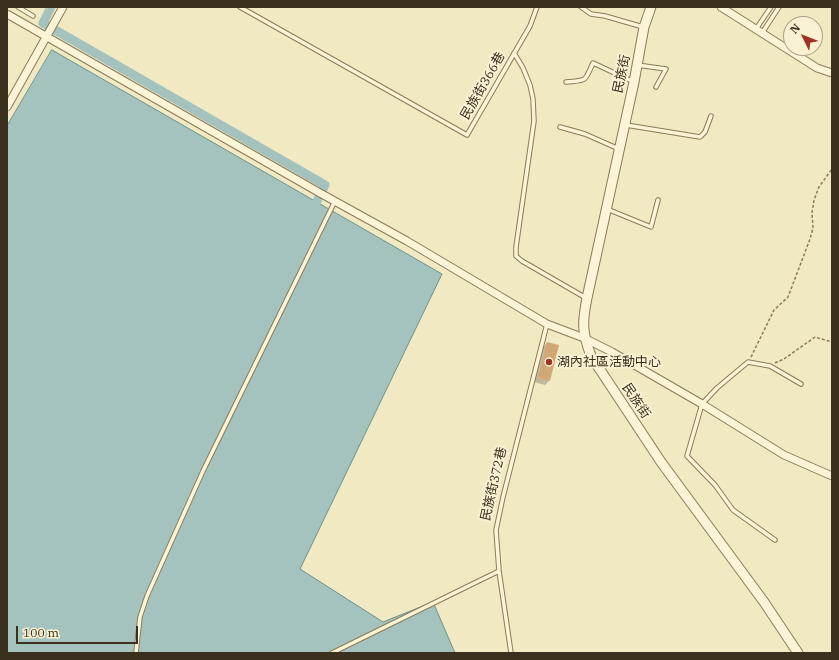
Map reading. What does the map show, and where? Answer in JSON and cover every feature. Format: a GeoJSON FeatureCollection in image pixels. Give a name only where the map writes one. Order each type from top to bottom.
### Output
{"type":"FeatureCollection","features":[{"type":"Feature","properties":{"kind":"street"},"geometry":{"type":"LineString","coordinates":[[7,107],[63,7]]}},
{"type":"Feature","properties":{"kind":"street","name":"民族街"},"geometry":{"type":"LineString","coordinates":[[651,7],[644,27],[638,65],[618,149],[587,298],[583,318],[584,338],[591,356],[661,462],[764,602],[798,653]]}},
{"type":"Feature","properties":{"kind":"street"},"geometry":{"type":"LineString","coordinates":[[721,7],[817,68],[832,73]]}},
{"type":"Feature","properties":{"kind":"street"},"geometry":{"type":"LineString","coordinates":[[7,14],[407,241],[547,324],[584,338],[612,352],[702,404],[784,455],[832,476]]}},
{"type":"Feature","properties":{"kind":"lane"},"geometry":{"type":"LineString","coordinates":[[18,7],[33,16]]}},
{"type":"Feature","properties":{"kind":"lane","name":"民族街366巷"},"geometry":{"type":"LineString","coordinates":[[240,7],[467,135],[514,53],[523,68],[530,85],[533,99],[534,121],[516,256],[522,261],[587,298]]}},
{"type":"Feature","properties":{"kind":"lane"},"geometry":{"type":"LineString","coordinates":[[514,53],[530,26],[537,7]]}},
{"type":"Feature","properties":{"kind":"lane"},"geometry":{"type":"LineString","coordinates":[[581,7],[592,14],[605,16],[644,27]]}},
{"type":"Feature","properties":{"kind":"lane"},"geometry":{"type":"LineString","coordinates":[[759,31],[771,7]]}},
{"type":"Feature","properties":{"kind":"lane"},"geometry":{"type":"LineString","coordinates":[[759,31],[779,7]]}},
{"type":"Feature","properties":{"kind":"lane"},"geometry":{"type":"LineString","coordinates":[[566,82],[583,81],[593,63],[634,82]]}},
{"type":"Feature","properties":{"kind":"lane"},"geometry":{"type":"LineString","coordinates":[[638,65],[666,69],[656,87]]}},
{"type":"Feature","properties":{"kind":"lane"},"geometry":{"type":"LineString","coordinates":[[624,125],[700,137],[705,132],[711,116]]}},
{"type":"Feature","properties":{"kind":"lane"},"geometry":{"type":"LineString","coordinates":[[560,127],[585,134],[618,149]]}},
{"type":"Feature","properties":{"kind":"lane"},"geometry":{"type":"LineString","coordinates":[[136,653],[140,617],[153,582],[203,471],[332,199]]}},
{"type":"Feature","properties":{"kind":"lane"},"geometry":{"type":"LineString","coordinates":[[606,208],[651,227],[658,200]]}},
{"type":"Feature","properties":{"kind":"lane","name":"民族街372巷"},"geometry":{"type":"LineString","coordinates":[[511,653],[499,571],[496,530],[498,515],[547,324]]}},
{"type":"Feature","properties":{"kind":"lane"},"geometry":{"type":"LineString","coordinates":[[775,540],[733,510],[715,485],[687,456],[702,404],[716,388],[748,362],[770,366],[801,384]]}},
{"type":"Feature","properties":{"kind":"lane"},"geometry":{"type":"LineString","coordinates":[[332,653],[499,571]]}},
{"type":"Feature","properties":{"kind":"path"},"geometry":{"type":"LineString","coordinates":[[748,362],[774,310],[788,297],[813,228],[812,213],[814,200],[819,187],[832,169]]}},
{"type":"Feature","properties":{"kind":"path"},"geometry":{"type":"LineString","coordinates":[[770,366],[814,337],[832,342]]}},
{"type":"Feature","properties":{"kind":"water"},"geometry":{"type":"Polygon","coordinates":[[[52,50],[442,274],[300,569],[383,622],[433,602],[455,653],[7,653],[7,126],[52,50]]]}},
{"type":"Feature","properties":{"kind":"building","name":"湖內社區活動中心"},"geometry":{"type":"Polygon","coordinates":[[[547,342],[559,345],[550,381],[538,378],[547,342]]]}},
{"type":"Feature","properties":{"kind":"waterway"},"geometry":{"type":"LineString","coordinates":[[51,7],[43,23],[325,185],[312,211]]}},
{"type":"Feature","properties":{"kind":"place","name":"湖內社區活動中心"},"geometry":{"type":"Point","coordinates":[549,362]}}]}
